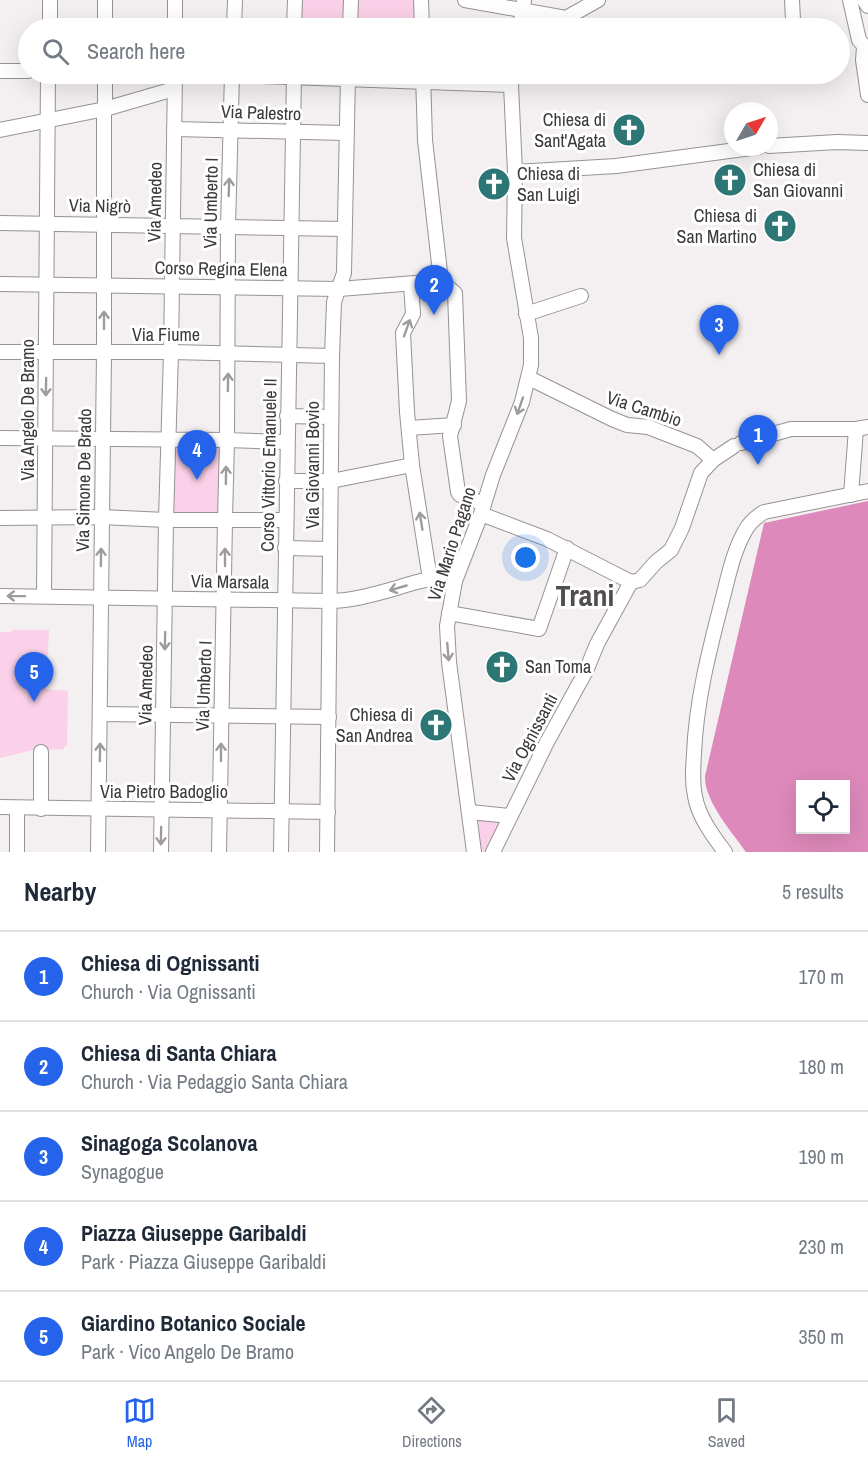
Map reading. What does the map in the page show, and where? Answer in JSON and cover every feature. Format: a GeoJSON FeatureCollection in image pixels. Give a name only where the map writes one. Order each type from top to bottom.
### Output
{"type":"FeatureCollection","features":[{"type":"Feature","properties":{"kind":"street"},"geometry":{"type":"LineString","coordinates":[[50,0],[50,18]]}},
{"type":"Feature","properties":{"kind":"street"},"geometry":{"type":"LineString","coordinates":[[105,0],[105,18]]}},
{"type":"Feature","properties":{"kind":"street"},"geometry":{"type":"LineString","coordinates":[[175,0],[175,18]]}},
{"type":"Feature","properties":{"kind":"street"},"geometry":{"type":"LineString","coordinates":[[234,18],[235,0]]}},
{"type":"Feature","properties":{"kind":"street"},"geometry":{"type":"LineString","coordinates":[[294,18],[295,0]]}},
{"type":"Feature","properties":{"kind":"street"},"geometry":{"type":"LineString","coordinates":[[350,18],[351,0]]}},
{"type":"Feature","properties":{"kind":"street"},"geometry":{"type":"LineString","coordinates":[[421,0],[422,18]]}},
{"type":"Feature","properties":{"kind":"street"},"geometry":{"type":"LineString","coordinates":[[465,0],[524,6],[566,18],[578,6],[598,0]]}},
{"type":"Feature","properties":{"kind":"street"},"geometry":{"type":"LineString","coordinates":[[792,0],[793,18]]}},
{"type":"Feature","properties":{"kind":"street"},"geometry":{"type":"LineString","coordinates":[[850,0],[859,40],[866,49],[863,60],[868,95]]}},
{"type":"Feature","properties":{"kind":"street"},"geometry":{"type":"LineString","coordinates":[[864,0],[868,6]]}},
{"type":"Feature","properties":{"kind":"street"},"geometry":{"type":"LineString","coordinates":[[0,71],[18,71]]}},
{"type":"Feature","properties":{"kind":"street","name":"Via Angelo De Bramo"},"geometry":{"type":"LineString","coordinates":[[44,596],[48,84]]}},
{"type":"Feature","properties":{"kind":"street","name":"Via Simone De Brado"},"geometry":{"type":"LineString","coordinates":[[98,852],[105,84]]}},
{"type":"Feature","properties":{"kind":"street"},"geometry":{"type":"LineString","coordinates":[[0,130],[105,109],[162,84]]}},
{"type":"Feature","properties":{"kind":"street","name":"Via Amedeo"},"geometry":{"type":"LineString","coordinates":[[161,852],[174,84]]}},
{"type":"Feature","properties":{"kind":"street","name":"Via Umberto I"},"geometry":{"type":"LineString","coordinates":[[219,852],[232,84]]}},
{"type":"Feature","properties":{"kind":"street","name":"Corso Vittorio Emanuele II"},"geometry":{"type":"LineString","coordinates":[[281,852],[294,84]]}},
{"type":"Feature","properties":{"kind":"street","name":"Via Giovanni Bovio"},"geometry":{"type":"LineString","coordinates":[[327,852],[332,356],[334,302],[344,273],[348,84]]}},
{"type":"Feature","properties":{"kind":"street"},"geometry":{"type":"LineString","coordinates":[[423,84],[425,140],[441,281],[455,293],[459,401],[450,436],[460,495],[631,582],[640,580],[671,550],[682,528],[699,476],[713,460],[737,445],[791,429],[862,428],[851,495]]}},
{"type":"Feature","properties":{"kind":"street"},"geometry":{"type":"LineString","coordinates":[[512,84],[515,172],[606,168],[724,152]]}},
{"type":"Feature","properties":{"kind":"street","name":"Via Palestro"},"geometry":{"type":"LineString","coordinates":[[174,129],[346,134]]}},
{"type":"Feature","properties":{"kind":"street"},"geometry":{"type":"LineString","coordinates":[[778,145],[837,142],[868,143]]}},
{"type":"Feature","properties":{"kind":"street","name":"Via Mario Pagano"},"geometry":{"type":"LineString","coordinates":[[474,852],[449,662],[447,626],[455,581],[529,378],[530,328],[514,238],[515,172]]}},
{"type":"Feature","properties":{"kind":"street","name":"Via Nigrò"},"geometry":{"type":"LineString","coordinates":[[0,223],[344,229]]}},
{"type":"Feature","properties":{"kind":"street","name":"Corso Regina Elena"},"geometry":{"type":"LineString","coordinates":[[0,284],[339,289],[441,281]]}},
{"type":"Feature","properties":{"kind":"street"},"geometry":{"type":"LineString","coordinates":[[411,284],[413,314],[403,333],[409,428],[412,465],[430,579]]}},
{"type":"Feature","properties":{"kind":"street"},"geometry":{"type":"LineString","coordinates":[[526,314],[581,296]]}},
{"type":"Feature","properties":{"kind":"street","name":"Via Fiume"},"geometry":{"type":"LineString","coordinates":[[0,352],[171,352],[332,356]]}},
{"type":"Feature","properties":{"kind":"street","name":"Via Cambio"},"geometry":{"type":"LineString","coordinates":[[529,378],[612,419],[627,425],[648,427],[696,446],[713,460]]}},
{"type":"Feature","properties":{"kind":"street"},"geometry":{"type":"LineString","coordinates":[[287,416],[331,417]]}},
{"type":"Feature","properties":{"kind":"street"},"geometry":{"type":"LineString","coordinates":[[409,428],[454,425]]}},
{"type":"Feature","properties":{"kind":"street"},"geometry":{"type":"LineString","coordinates":[[0,438],[287,442]]}},
{"type":"Feature","properties":{"kind":"street"},"geometry":{"type":"LineString","coordinates":[[286,481],[331,481],[412,465]]}},
{"type":"Feature","properties":{"kind":"street"},"geometry":{"type":"LineString","coordinates":[[725,852],[696,804],[693,782],[696,724],[709,652],[732,564],[747,527],[759,515],[770,510],[868,491]]}},
{"type":"Feature","properties":{"kind":"street"},"geometry":{"type":"LineString","coordinates":[[0,518],[286,520]]}},
{"type":"Feature","properties":{"kind":"street"},"geometry":{"type":"LineString","coordinates":[[285,548],[330,549]]}},
{"type":"Feature","properties":{"kind":"street"},"geometry":{"type":"LineString","coordinates":[[449,614],[539,629],[567,548]]}},
{"type":"Feature","properties":{"kind":"street","name":"Via Marsala"},"geometry":{"type":"LineString","coordinates":[[0,596],[330,602],[359,598],[430,579],[455,581]]}},
{"type":"Feature","properties":{"kind":"street","name":"Via Ognissanti"},"geometry":{"type":"LineString","coordinates":[[493,852],[597,644],[631,582]]}},
{"type":"Feature","properties":{"kind":"street"},"geometry":{"type":"LineString","coordinates":[[100,714],[329,717]]}},
{"type":"Feature","properties":{"kind":"street"},"geometry":{"type":"LineString","coordinates":[[40,753],[41,808]]}},
{"type":"Feature","properties":{"kind":"street","name":"Via Pietro Badoglio"},"geometry":{"type":"LineString","coordinates":[[0,807],[328,812]]}},
{"type":"Feature","properties":{"kind":"street"},"geometry":{"type":"LineString","coordinates":[[17,808],[17,852]]}},
{"type":"Feature","properties":{"kind":"street"},"geometry":{"type":"LineString","coordinates":[[470,812],[510,816]]}},
{"type":"Feature","properties":{"kind":"shaded area"},"geometry":{"type":"Polygon","coordinates":[[[298,0],[348,0],[347,18],[298,18],[298,0]]]}},
{"type":"Feature","properties":{"kind":"shaded area"},"geometry":{"type":"Polygon","coordinates":[[[355,0],[418,0],[418,18],[354,18],[355,0]]]}},
{"type":"Feature","properties":{"kind":"shaded area"},"geometry":{"type":"Polygon","coordinates":[[[170,442],[225,443],[223,518],[169,517],[170,442]]]}},
{"type":"Feature","properties":{"kind":"shaded area"},"geometry":{"type":"Polygon","coordinates":[[[868,501],[868,852],[746,852],[714,806],[706,786],[705,776],[764,523],[868,501]]]}},
{"type":"Feature","properties":{"kind":"shaded area"},"geometry":{"type":"Polygon","coordinates":[[[12,630],[49,630],[46,689],[68,691],[67,746],[64,746],[64,749],[33,750],[0,758],[0,632],[12,632],[12,630]]]}},
{"type":"Feature","properties":{"kind":"shaded area"},"geometry":{"type":"Polygon","coordinates":[[[472,814],[507,817],[492,852],[475,852],[472,814]]]}},
{"type":"Feature","properties":{"kind":"place","name":"Chiesa di Sant'Agata"},"geometry":{"type":"Point","coordinates":[629,130]}},
{"type":"Feature","properties":{"kind":"place","name":"Chiesa di San Giovanni"},"geometry":{"type":"Point","coordinates":[730,180]}},
{"type":"Feature","properties":{"kind":"place","name":"Chiesa di San Luigi"},"geometry":{"type":"Point","coordinates":[494,184]}},
{"type":"Feature","properties":{"kind":"place","name":"Chiesa di San Martino"},"geometry":{"type":"Point","coordinates":[780,226]}},
{"type":"Feature","properties":{"kind":"place","name":"Chiesa di Santa Chiara"},"geometry":{"type":"Point","coordinates":[434,315]}},
{"type":"Feature","properties":{"kind":"place","name":"Sinagoga Scolanova"},"geometry":{"type":"Point","coordinates":[719,355]}},
{"type":"Feature","properties":{"kind":"place","name":"Chiesa di Ognissanti"},"geometry":{"type":"Point","coordinates":[758,465]}},
{"type":"Feature","properties":{"kind":"place","name":"Piazza Giuseppe Garibaldi"},"geometry":{"type":"Point","coordinates":[197,480]}},
{"type":"Feature","properties":{"kind":"place","name":"San Toma"},"geometry":{"type":"Point","coordinates":[502,667]}},
{"type":"Feature","properties":{"kind":"place","name":"Giardino Botanico Sociale"},"geometry":{"type":"Point","coordinates":[34,702]}},
{"type":"Feature","properties":{"kind":"place","name":"Chiesa di San Andrea"},"geometry":{"type":"Point","coordinates":[436,725]}},
{"type":"Feature","properties":{"kind":"district","name":"Trani"},"geometry":{"type":"Point","coordinates":[585,596]}}]}
